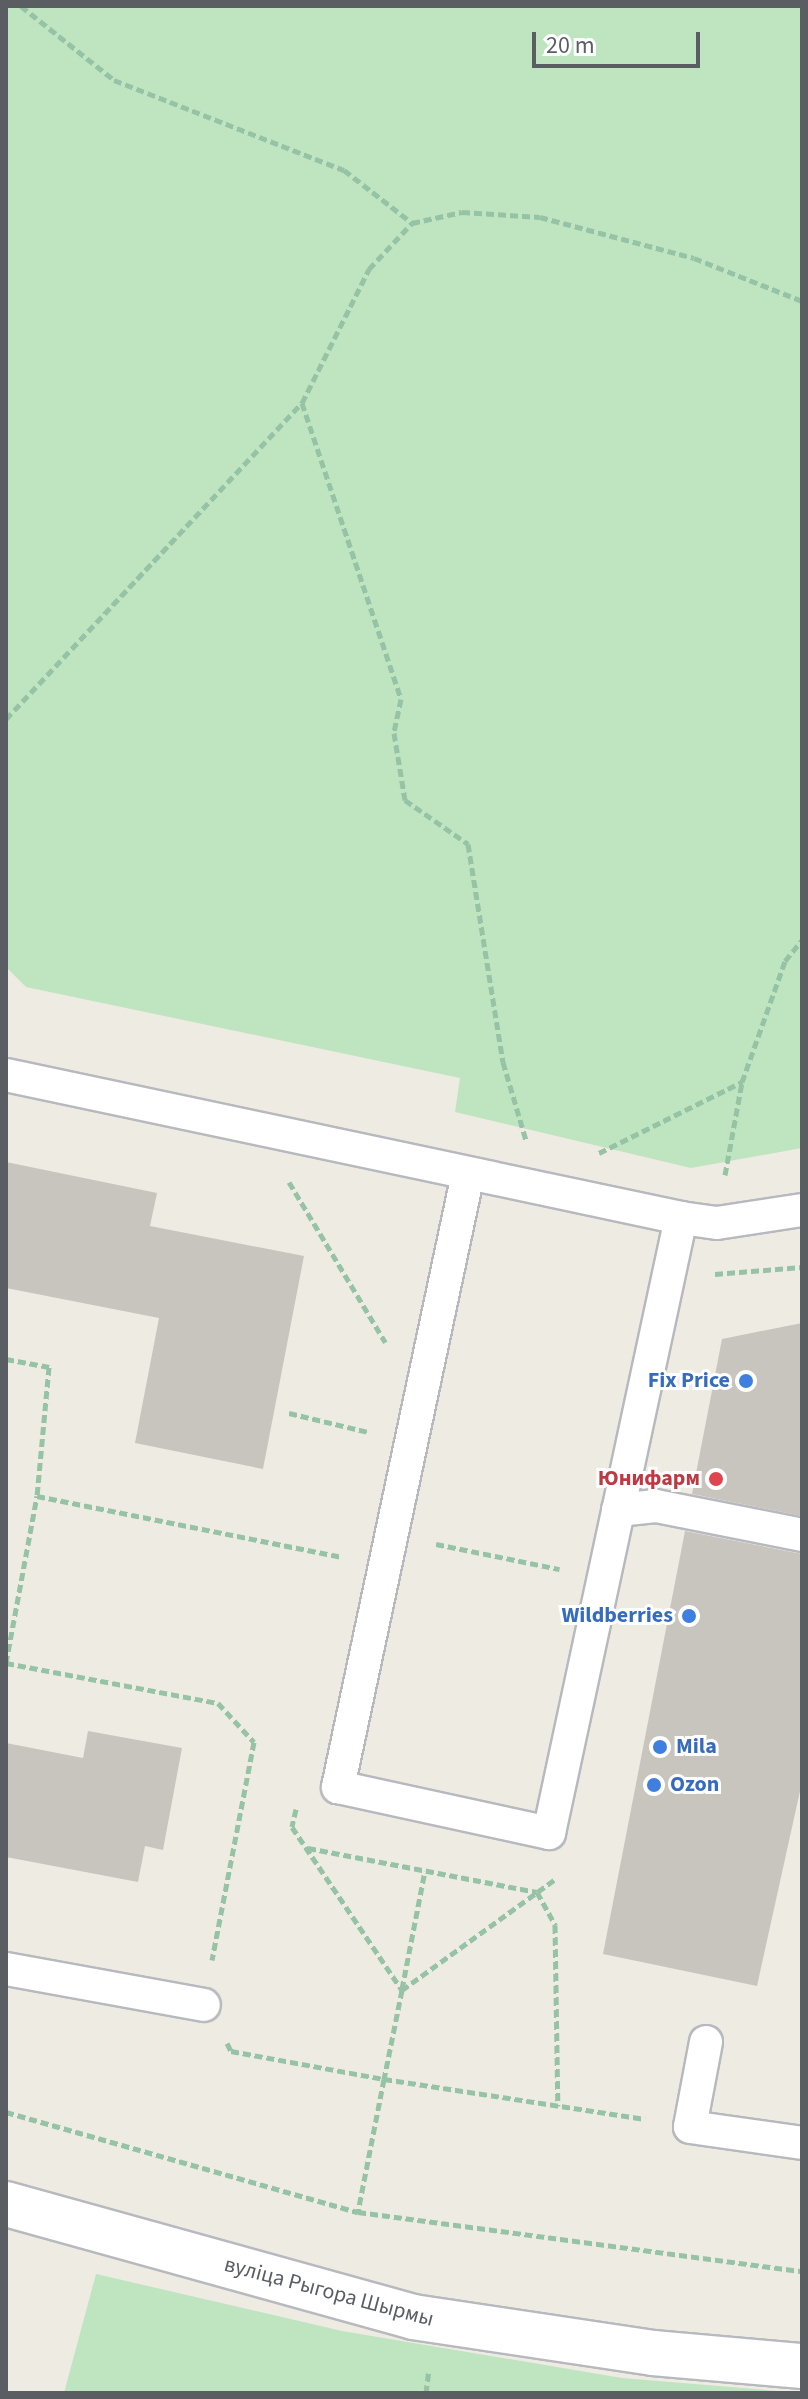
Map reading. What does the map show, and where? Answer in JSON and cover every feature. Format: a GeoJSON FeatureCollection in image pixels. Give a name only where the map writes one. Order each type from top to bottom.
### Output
{"type":"FeatureCollection","features":[{"type":"Feature","properties":{"kind":"street","name":"вуліца Рыгора Шырмы"},"geometry":{"type":"LineString","coordinates":[[6,2204],[413,2317],[653,2353],[802,2366]]}},
{"type":"Feature","properties":{"kind":"lane"},"geometry":{"type":"LineString","coordinates":[[6,1075],[681,1218],[717,1223],[802,1210]]}},
{"type":"Feature","properties":{"kind":"lane"},"geometry":{"type":"LineString","coordinates":[[468,1174],[338,1787],[549,1833],[681,1218]]}},
{"type":"Feature","properties":{"kind":"lane"},"geometry":{"type":"LineString","coordinates":[[618,1510],[656,1506],[802,1535]]}},
{"type":"Feature","properties":{"kind":"lane"},"geometry":{"type":"LineString","coordinates":[[6,1969],[204,2005]]}},
{"type":"Feature","properties":{"kind":"lane"},"geometry":{"type":"LineString","coordinates":[[706,2042],[690,2127],[802,2143]]}},
{"type":"Feature","properties":{"kind":"path"},"geometry":{"type":"LineString","coordinates":[[21,6],[114,80],[344,170],[412,223]]}},
{"type":"Feature","properties":{"kind":"path"},"geometry":{"type":"LineString","coordinates":[[6,719],[302,403],[369,269],[412,223],[462,212],[540,217],[694,258],[802,301]]}},
{"type":"Feature","properties":{"kind":"path"},"geometry":{"type":"LineString","coordinates":[[302,403],[401,699],[394,733],[405,800],[468,844],[503,1062],[545,1188],[590,1158],[742,1082],[785,961],[802,940]]}},
{"type":"Feature","properties":{"kind":"path"},"geometry":{"type":"LineString","coordinates":[[273,1179],[288,1182],[392,1353]]}},
{"type":"Feature","properties":{"kind":"path"},"geometry":{"type":"LineString","coordinates":[[6,1359],[49,1367],[37,1496],[6,1663],[218,1703],[254,1742],[204,2005],[231,2051],[384,2079],[358,2212]]}},
{"type":"Feature","properties":{"kind":"path"},"geometry":{"type":"LineString","coordinates":[[289,1413],[378,1435]]}},
{"type":"Feature","properties":{"kind":"path"},"geometry":{"type":"LineString","coordinates":[[37,1496],[388,1550],[603,1578]]}},
{"type":"Feature","properties":{"kind":"path"},"geometry":{"type":"LineString","coordinates":[[307,1848],[537,1892],[555,1925],[558,2106]]}},
{"type":"Feature","properties":{"kind":"path"},"geometry":{"type":"LineString","coordinates":[[402,1990],[425,1871]]}},
{"type":"Feature","properties":{"kind":"path"},"geometry":{"type":"LineString","coordinates":[[6,2112],[358,2212],[802,2271]]}},
{"type":"Feature","properties":{"kind":"path"},"geometry":{"type":"LineString","coordinates":[[426,2393],[430,2360]]}},
{"type":"Feature","properties":{"kind":"green space"},"geometry":{"type":"Polygon","coordinates":[[[6,6],[802,6],[802,1148],[691,1168],[455,1112],[460,1078],[26,987],[6,967],[6,6]]]}},
{"type":"Feature","properties":{"kind":"green space"},"geometry":{"type":"Polygon","coordinates":[[[96,2274],[342,2331],[622,2378],[802,2393],[64,2393],[96,2274]]]}},
{"type":"Feature","properties":{"kind":"building"},"geometry":{"type":"Polygon","coordinates":[[[6,1162],[157,1193],[150,1226],[304,1256],[263,1469],[135,1443],[159,1318],[6,1288],[6,1162]]]}},
{"type":"Feature","properties":{"kind":"building"},"geometry":{"type":"Polygon","coordinates":[[[802,1323],[802,1516],[692,1494],[722,1339],[802,1323]]]}},
{"type":"Feature","properties":{"kind":"building"},"geometry":{"type":"Polygon","coordinates":[[[685,1531],[802,1554],[802,1782],[757,1986],[603,1954],[685,1531]]]}},
{"type":"Feature","properties":{"kind":"building"},"geometry":{"type":"Polygon","coordinates":[[[88,1731],[182,1748],[163,1850],[145,1846],[138,1882],[6,1857],[6,1743],[83,1758],[88,1731]]]}},
{"type":"Feature","properties":{"kind":"place","name":"Fix Price"},"geometry":{"type":"Point","coordinates":[746,1381]}},
{"type":"Feature","properties":{"kind":"place","name":"Юнифарм"},"geometry":{"type":"Point","coordinates":[716,1479]}},
{"type":"Feature","properties":{"kind":"place","name":"Wildberries"},"geometry":{"type":"Point","coordinates":[689,1616]}},
{"type":"Feature","properties":{"kind":"place","name":"Mila"},"geometry":{"type":"Point","coordinates":[660,1747]}},
{"type":"Feature","properties":{"kind":"place","name":"Ozon"},"geometry":{"type":"Point","coordinates":[654,1785]}}]}
